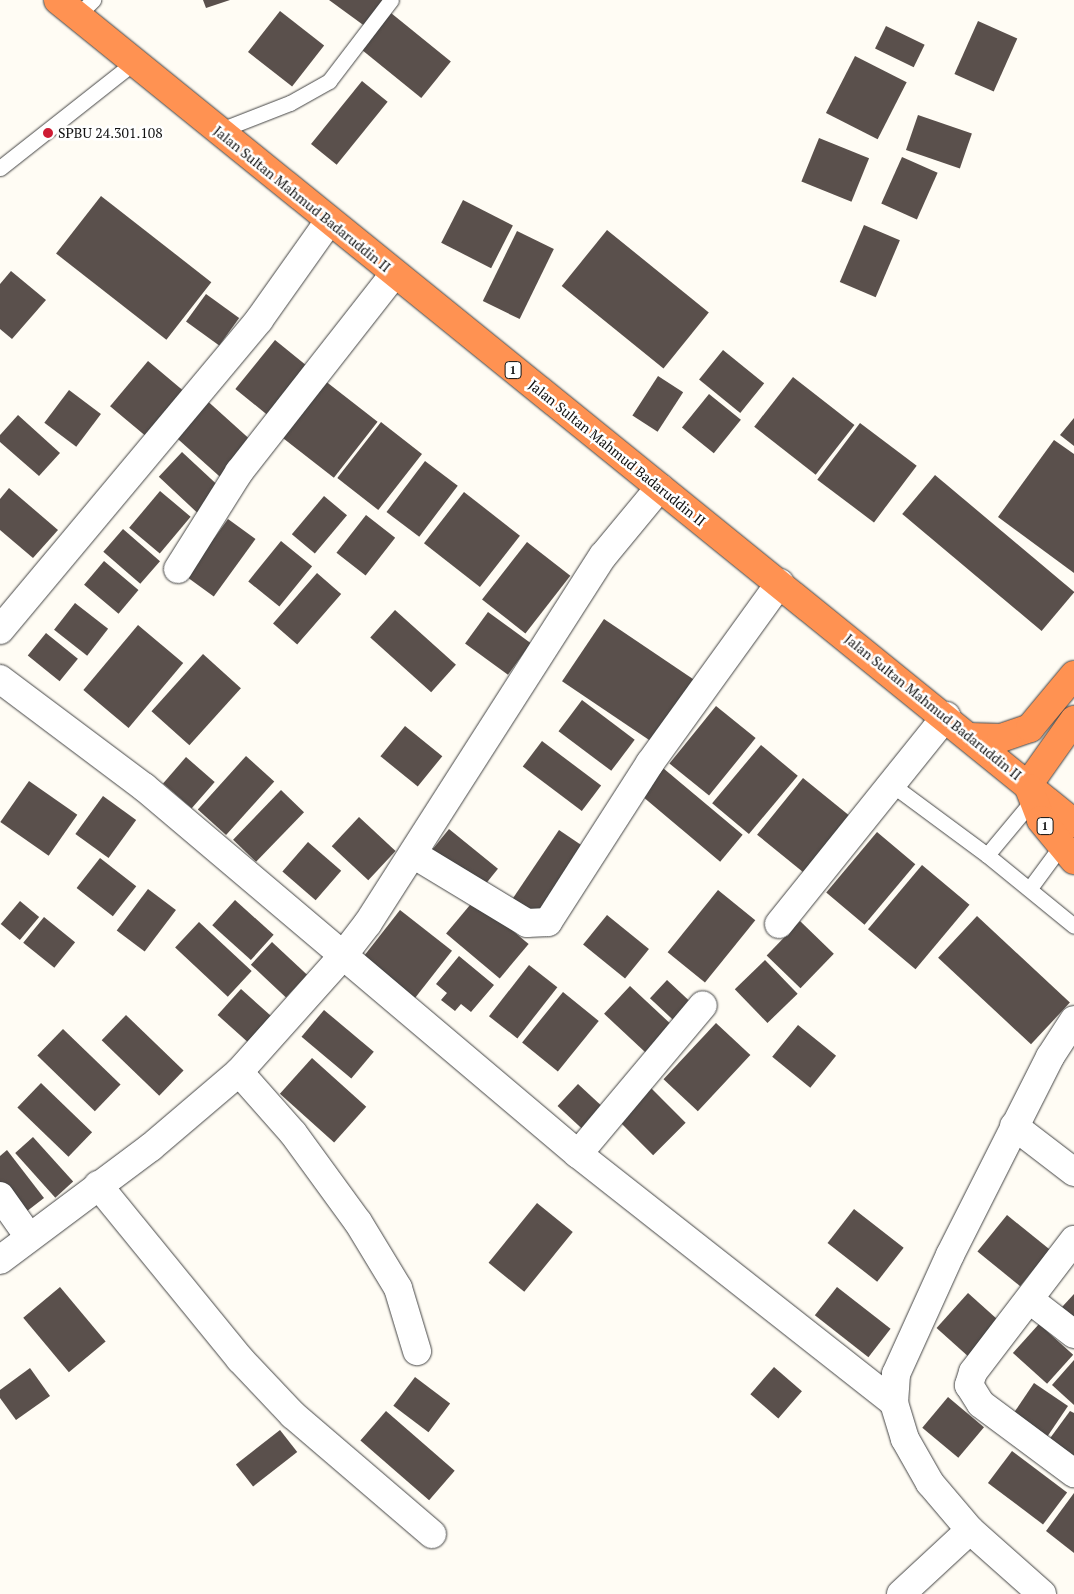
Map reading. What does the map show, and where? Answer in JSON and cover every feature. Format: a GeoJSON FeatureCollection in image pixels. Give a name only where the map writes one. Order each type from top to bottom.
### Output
{"type":"FeatureCollection","features":[{"type":"Feature","properties":{"kind":"highway","name":"Jalan Sultan Mahmud Badaruddin II"},"geometry":{"type":"LineString","coordinates":[[76,5],[134,62],[394,274],[946,716],[1030,793]]}},
{"type":"Feature","properties":{"kind":"highway"},"geometry":{"type":"LineString","coordinates":[[970,737],[1001,738],[1030,728],[1074,675]]}},
{"type":"Feature","properties":{"kind":"highway"},"geometry":{"type":"LineString","coordinates":[[1030,793],[1074,720]]}},
{"type":"Feature","properties":{"kind":"highway","name":"1"},"geometry":{"type":"LineString","coordinates":[[1030,793],[1069,827]]}},
{"type":"Feature","properties":{"kind":"street"},"geometry":{"type":"LineString","coordinates":[[0,630],[258,320],[329,221]]}},
{"type":"Feature","properties":{"kind":"street"},"geometry":{"type":"LineString","coordinates":[[178,569],[239,472],[394,274]]}},
{"type":"Feature","properties":{"kind":"street"},"geometry":{"type":"LineString","coordinates":[[0,1260],[98,1185],[239,1072],[341,958],[414,854],[602,556],[660,487]]}},
{"type":"Feature","properties":{"kind":"street"},"geometry":{"type":"LineString","coordinates":[[414,854],[527,923],[548,922],[650,763],[780,583]]}},
{"type":"Feature","properties":{"kind":"street"},"geometry":{"type":"LineString","coordinates":[[0,679],[144,787],[341,958],[578,1154],[894,1403]]}},
{"type":"Feature","properties":{"kind":"street"},"geometry":{"type":"LineString","coordinates":[[779,924],[946,716]]}},
{"type":"Feature","properties":{"kind":"street"},"geometry":{"type":"LineString","coordinates":[[578,1154],[704,1005]]}},
{"type":"Feature","properties":{"kind":"street"},"geometry":{"type":"LineString","coordinates":[[1042,1594],[970,1530],[916,1460],[894,1403],[900,1363],[1014,1126],[1074,1020]]}},
{"type":"Feature","properties":{"kind":"street"},"geometry":{"type":"LineString","coordinates":[[239,1072],[293,1133],[358,1222],[398,1288],[417,1350]]}},
{"type":"Feature","properties":{"kind":"street"},"geometry":{"type":"LineString","coordinates":[[1014,1126],[1074,1172]]}},
{"type":"Feature","properties":{"kind":"street"},"geometry":{"type":"LineString","coordinates":[[98,1185],[240,1359],[293,1415],[432,1534]]}},
{"type":"Feature","properties":{"kind":"street"},"geometry":{"type":"LineString","coordinates":[[0,1196],[29,1237]]}},
{"type":"Feature","properties":{"kind":"street"},"geometry":{"type":"LineString","coordinates":[[1074,1240],[974,1372],[971,1392],[1074,1473]]}},
{"type":"Feature","properties":{"kind":"street"},"geometry":{"type":"LineString","coordinates":[[1030,1300],[1074,1334]]}},
{"type":"Feature","properties":{"kind":"street"},"geometry":{"type":"LineString","coordinates":[[901,1594],[970,1530]]}},
{"type":"Feature","properties":{"kind":"lane"},"geometry":{"type":"LineString","coordinates":[[218,131],[290,103],[329,81],[391,0]]}},
{"type":"Feature","properties":{"kind":"lane"},"geometry":{"type":"LineString","coordinates":[[0,168],[134,62]]}},
{"type":"Feature","properties":{"kind":"lane"},"geometry":{"type":"LineString","coordinates":[[891,784],[1030,888],[1074,926]]}},
{"type":"Feature","properties":{"kind":"lane"},"geometry":{"type":"LineString","coordinates":[[987,855],[1030,793]]}},
{"type":"Feature","properties":{"kind":"lane"},"geometry":{"type":"LineString","coordinates":[[1030,888],[1069,827]]}},
{"type":"Feature","properties":{"kind":"building"},"geometry":{"type":"Polygon","coordinates":[[[203,0],[230,0],[206,8],[203,0]]]}},
{"type":"Feature","properties":{"kind":"building"},"geometry":{"type":"Polygon","coordinates":[[[329,0],[386,0],[366,27],[329,0]]]}},
{"type":"Feature","properties":{"kind":"building"},"geometry":{"type":"Polygon","coordinates":[[[280,11],[324,45],[292,86],[248,52],[280,11]]]}},
{"type":"Feature","properties":{"kind":"building"},"geometry":{"type":"Polygon","coordinates":[[[391,13],[451,61],[421,98],[361,50],[391,13]]]}},
{"type":"Feature","properties":{"kind":"building"},"geometry":{"type":"Polygon","coordinates":[[[978,21],[1017,38],[994,91],[954,74],[978,21]]]}},
{"type":"Feature","properties":{"kind":"building"},"geometry":{"type":"Polygon","coordinates":[[[886,26],[925,45],[914,67],[875,48],[886,26]]]}},
{"type":"Feature","properties":{"kind":"building"},"geometry":{"type":"Polygon","coordinates":[[[855,56],[907,82],[878,139],[826,113],[855,56]]]}},
{"type":"Feature","properties":{"kind":"building"},"geometry":{"type":"Polygon","coordinates":[[[362,81],[388,102],[337,165],[311,144],[362,81]]]}},
{"type":"Feature","properties":{"kind":"building"},"geometry":{"type":"Polygon","coordinates":[[[918,115],[972,134],[960,169],[906,150],[918,115]]]}},
{"type":"Feature","properties":{"kind":"building"},"geometry":{"type":"Polygon","coordinates":[[[819,138],[869,158],[851,202],[801,182],[819,138]]]}},
{"type":"Feature","properties":{"kind":"building"},"geometry":{"type":"Polygon","coordinates":[[[902,157],[938,173],[917,219],[881,204],[902,157]]]}},
{"type":"Feature","properties":{"kind":"building"},"geometry":{"type":"Polygon","coordinates":[[[101,196],[211,282],[166,340],[56,254],[101,196]]]}},
{"type":"Feature","properties":{"kind":"building"},"geometry":{"type":"Polygon","coordinates":[[[463,200],[513,225],[491,268],[441,243],[463,200]]]}},
{"type":"Feature","properties":{"kind":"building"},"geometry":{"type":"Polygon","coordinates":[[[864,225],[900,240],[876,297],[840,282],[864,225]]]}},
{"type":"Feature","properties":{"kind":"building"},"geometry":{"type":"Polygon","coordinates":[[[607,230],[709,312],[663,368],[562,286],[607,230]]]}},
{"type":"Feature","properties":{"kind":"building"},"geometry":{"type":"Polygon","coordinates":[[[517,231],[554,249],[520,319],[483,301],[517,231]]]}},
{"type":"Feature","properties":{"kind":"building"},"geometry":{"type":"Polygon","coordinates":[[[11,271],[46,300],[12,339],[0,329],[0,284],[11,271]]]}},
{"type":"Feature","properties":{"kind":"building"},"geometry":{"type":"Polygon","coordinates":[[[206,294],[239,318],[219,346],[186,322],[206,294]]]}},
{"type":"Feature","properties":{"kind":"building"},"geometry":{"type":"Polygon","coordinates":[[[275,340],[311,369],[271,418],[235,389],[275,340]]]}},
{"type":"Feature","properties":{"kind":"building"},"geometry":{"type":"Polygon","coordinates":[[[723,350],[764,383],[740,413],[699,380],[723,350]]]}},
{"type":"Feature","properties":{"kind":"building"},"geometry":{"type":"Polygon","coordinates":[[[148,361],[186,393],[148,438],[110,406],[148,361]]]}},
{"type":"Feature","properties":{"kind":"building"},"geometry":{"type":"Polygon","coordinates":[[[658,376],[683,392],[658,432],[632,415],[658,376]]]}},
{"type":"Feature","properties":{"kind":"building"},"geometry":{"type":"Polygon","coordinates":[[[793,377],[854,425],[816,475],[754,427],[793,377]]]}},
{"type":"Feature","properties":{"kind":"building"},"geometry":{"type":"Polygon","coordinates":[[[324,380],[378,422],[334,478],[280,436],[324,380]]]}},
{"type":"Feature","properties":{"kind":"building"},"geometry":{"type":"Polygon","coordinates":[[[69,390],[101,414],[76,447],[44,423],[69,390]]]}},
{"type":"Feature","properties":{"kind":"building"},"geometry":{"type":"Polygon","coordinates":[[[709,394],[741,420],[714,453],[682,427],[709,394]]]}},
{"type":"Feature","properties":{"kind":"building"},"geometry":{"type":"Polygon","coordinates":[[[203,397],[254,443],[222,479],[171,433],[203,397]]]}},
{"type":"Feature","properties":{"kind":"building"},"geometry":{"type":"Polygon","coordinates":[[[18,415],[60,453],[39,476],[0,442],[0,435],[18,415]]]}},
{"type":"Feature","properties":{"kind":"building"},"geometry":{"type":"Polygon","coordinates":[[[1074,418],[1074,446],[1060,435],[1074,418]]]}},
{"type":"Feature","properties":{"kind":"building"},"geometry":{"type":"Polygon","coordinates":[[[381,422],[422,454],[378,510],[337,478],[381,422]]]}},
{"type":"Feature","properties":{"kind":"building"},"geometry":{"type":"Polygon","coordinates":[[[860,423],[917,466],[874,522],[817,480],[860,423]]]}},
{"type":"Feature","properties":{"kind":"building"},"geometry":{"type":"Polygon","coordinates":[[[1054,440],[1074,454],[1074,573],[998,517],[1054,440]]]}},
{"type":"Feature","properties":{"kind":"building"},"geometry":{"type":"Polygon","coordinates":[[[182,452],[224,491],[200,516],[159,477],[182,452]]]}},
{"type":"Feature","properties":{"kind":"building"},"geometry":{"type":"Polygon","coordinates":[[[425,461],[458,486],[419,537],[386,512],[425,461]]]}},
{"type":"Feature","properties":{"kind":"building"},"geometry":{"type":"Polygon","coordinates":[[[935,475],[1074,592],[1042,631],[902,514],[935,475]]]}},
{"type":"Feature","properties":{"kind":"building"},"geometry":{"type":"Polygon","coordinates":[[[9,488],[58,530],[33,558],[0,530],[0,499],[9,488]]]}},
{"type":"Feature","properties":{"kind":"building"},"geometry":{"type":"Polygon","coordinates":[[[160,491],[191,517],[160,553],[129,528],[160,491]]]}},
{"type":"Feature","properties":{"kind":"building"},"geometry":{"type":"Polygon","coordinates":[[[464,492],[520,536],[480,587],[424,543],[464,492]]]}},
{"type":"Feature","properties":{"kind":"building"},"geometry":{"type":"Polygon","coordinates":[[[324,496],[347,515],[315,554],[292,534],[324,496]]]}},
{"type":"Feature","properties":{"kind":"building"},"geometry":{"type":"Polygon","coordinates":[[[366,515],[395,538],[366,576],[336,553],[366,515]]]}},
{"type":"Feature","properties":{"kind":"building"},"geometry":{"type":"Polygon","coordinates":[[[228,519],[256,539],[214,596],[186,576],[228,519]]]}},
{"type":"Feature","properties":{"kind":"building"},"geometry":{"type":"Polygon","coordinates":[[[123,529],[160,561],[140,584],[103,552],[123,529]]]}},
{"type":"Feature","properties":{"kind":"building"},"geometry":{"type":"Polygon","coordinates":[[[281,541],[312,566],[279,607],[248,581],[281,541]]]}},
{"type":"Feature","properties":{"kind":"building"},"geometry":{"type":"Polygon","coordinates":[[[527,542],[570,576],[525,633],[482,600],[527,542]]]}},
{"type":"Feature","properties":{"kind":"building"},"geometry":{"type":"Polygon","coordinates":[[[104,561],[138,590],[119,614],[84,585],[104,561]]]}},
{"type":"Feature","properties":{"kind":"building"},"geometry":{"type":"Polygon","coordinates":[[[317,573],[341,594],[297,645],[273,624],[317,573]]]}},
{"type":"Feature","properties":{"kind":"building"},"geometry":{"type":"Polygon","coordinates":[[[75,603],[108,629],[87,656],[54,630],[75,603]]]}},
{"type":"Feature","properties":{"kind":"building"},"geometry":{"type":"Polygon","coordinates":[[[395,610],[456,665],[431,692],[370,637],[395,610]]]}},
{"type":"Feature","properties":{"kind":"building"},"geometry":{"type":"Polygon","coordinates":[[[488,612],[531,643],[508,675],[465,644],[488,612]]]}},
{"type":"Feature","properties":{"kind":"building"},"geometry":{"type":"Polygon","coordinates":[[[604,619],[699,683],[657,745],[562,681],[604,619]]]}},
{"type":"Feature","properties":{"kind":"building"},"geometry":{"type":"Polygon","coordinates":[[[138,625],[183,663],[129,728],[83,690],[138,625]]]}},
{"type":"Feature","properties":{"kind":"building"},"geometry":{"type":"Polygon","coordinates":[[[46,633],[78,659],[60,681],[28,656],[46,633]]]}},
{"type":"Feature","properties":{"kind":"building"},"geometry":{"type":"Polygon","coordinates":[[[203,654],[241,688],[189,745],[151,711],[203,654]]]}},
{"type":"Feature","properties":{"kind":"building"},"geometry":{"type":"Polygon","coordinates":[[[582,700],[635,740],[611,771],[559,731],[582,700]]]}},
{"type":"Feature","properties":{"kind":"building"},"geometry":{"type":"Polygon","coordinates":[[[716,706],[756,738],[709,796],[669,764],[716,706]]]}},
{"type":"Feature","properties":{"kind":"building"},"geometry":{"type":"Polygon","coordinates":[[[405,726],[442,756],[418,787],[380,756],[405,726]]]}},
{"type":"Feature","properties":{"kind":"building"},"geometry":{"type":"Polygon","coordinates":[[[542,741],[601,786],[582,811],[523,767],[542,741]]]}},
{"type":"Feature","properties":{"kind":"building"},"geometry":{"type":"Polygon","coordinates":[[[761,745],[798,776],[749,834],[712,803],[761,745]]]}},
{"type":"Feature","properties":{"kind":"building"},"geometry":{"type":"Polygon","coordinates":[[[246,756],[274,781],[226,835],[198,810],[246,756]]]}},
{"type":"Feature","properties":{"kind":"building"},"geometry":{"type":"Polygon","coordinates":[[[186,757],[215,782],[192,808],[163,783],[186,757]]]}},
{"type":"Feature","properties":{"kind":"building"},"geometry":{"type":"Polygon","coordinates":[[[663,768],[743,835],[720,862],[641,795],[663,768]]]}},
{"type":"Feature","properties":{"kind":"building"},"geometry":{"type":"Polygon","coordinates":[[[803,778],[854,819],[808,876],[757,835],[803,778]]]}},
{"type":"Feature","properties":{"kind":"building"},"geometry":{"type":"Polygon","coordinates":[[[29,781],[77,815],[49,856],[0,822],[29,781]]]}},
{"type":"Feature","properties":{"kind":"building"},"geometry":{"type":"Polygon","coordinates":[[[281,790],[304,812],[256,862],[233,840],[281,790]]]}},
{"type":"Feature","properties":{"kind":"building"},"geometry":{"type":"Polygon","coordinates":[[[103,796],[136,820],[109,858],[75,834],[103,796]]]}},
{"type":"Feature","properties":{"kind":"building"},"geometry":{"type":"Polygon","coordinates":[[[359,817],[396,851],[368,880],[332,846],[359,817]]]}},
{"type":"Feature","properties":{"kind":"building"},"geometry":{"type":"Polygon","coordinates":[[[449,829],[498,869],[481,890],[432,850],[449,829]]]}},
{"type":"Feature","properties":{"kind":"building"},"geometry":{"type":"Polygon","coordinates":[[[559,830],[590,851],[543,920],[513,899],[559,830]]]}},
{"type":"Feature","properties":{"kind":"building"},"geometry":{"type":"Polygon","coordinates":[[[877,832],[915,864],[865,925],[826,893],[877,832]]]}},
{"type":"Feature","properties":{"kind":"building"},"geometry":{"type":"Polygon","coordinates":[[[308,842],[341,871],[316,900],[282,871],[308,842]]]}},
{"type":"Feature","properties":{"kind":"building"},"geometry":{"type":"Polygon","coordinates":[[[100,858],[136,886],[113,916],[77,888],[100,858]]]}},
{"type":"Feature","properties":{"kind":"building"},"geometry":{"type":"Polygon","coordinates":[[[922,865],[969,905],[916,969],[868,929],[922,865]]]}},
{"type":"Feature","properties":{"kind":"building"},"geometry":{"type":"Polygon","coordinates":[[[148,889],[176,910],[145,952],[117,931],[148,889]]]}},
{"type":"Feature","properties":{"kind":"building"},"geometry":{"type":"Polygon","coordinates":[[[718,890],[755,920],[705,982],[668,952],[718,890]]]}},
{"type":"Feature","properties":{"kind":"building"},"geometry":{"type":"Polygon","coordinates":[[[475,899],[529,944],[500,978],[446,933],[475,899]]]}},
{"type":"Feature","properties":{"kind":"building"},"geometry":{"type":"Polygon","coordinates":[[[235,900],[274,935],[251,960],[212,925],[235,900]]]}},
{"type":"Feature","properties":{"kind":"building"},"geometry":{"type":"Polygon","coordinates":[[[20,901],[39,917],[20,940],[1,924],[20,901]]]}},
{"type":"Feature","properties":{"kind":"building"},"geometry":{"type":"Polygon","coordinates":[[[400,910],[452,951],[414,999],[362,959],[400,910]]]}},
{"type":"Feature","properties":{"kind":"building"},"geometry":{"type":"Polygon","coordinates":[[[607,915],[649,949],[625,979],[583,945],[607,915]]]}},
{"type":"Feature","properties":{"kind":"building"},"geometry":{"type":"Polygon","coordinates":[[[977,916],[1070,1003],[1031,1044],[938,958],[977,916]]]}},
{"type":"Feature","properties":{"kind":"building"},"geometry":{"type":"Polygon","coordinates":[[[44,917],[75,942],[54,968],[23,943],[44,917]]]}},
{"type":"Feature","properties":{"kind":"building"},"geometry":{"type":"Polygon","coordinates":[[[800,921],[834,954],[800,988],[767,956],[800,921]]]}},
{"type":"Feature","properties":{"kind":"building"},"geometry":{"type":"Polygon","coordinates":[[[199,922],[252,971],[228,997],[175,948],[199,922]]]}},
{"type":"Feature","properties":{"kind":"building"},"geometry":{"type":"Polygon","coordinates":[[[272,942],[307,975],[286,997],[251,965],[272,942]]]}},
{"type":"Feature","properties":{"kind":"building"},"geometry":{"type":"Polygon","coordinates":[[[459,956],[494,985],[471,1012],[461,1004],[455,1011],[441,1000],[447,993],[436,984],[459,956]]]}},
{"type":"Feature","properties":{"kind":"building"},"geometry":{"type":"Polygon","coordinates":[[[765,960],[798,994],[767,1023],[735,989],[765,960]]]}},
{"type":"Feature","properties":{"kind":"building"},"geometry":{"type":"Polygon","coordinates":[[[529,965],[557,987],[517,1038],[489,1016],[529,965]]]}},
{"type":"Feature","properties":{"kind":"building"},"geometry":{"type":"Polygon","coordinates":[[[667,980],[697,1008],[680,1026],[650,998],[667,980]]]}},
{"type":"Feature","properties":{"kind":"building"},"geometry":{"type":"Polygon","coordinates":[[[630,986],[674,1027],[648,1055],[604,1014],[630,986]]]}},
{"type":"Feature","properties":{"kind":"building"},"geometry":{"type":"Polygon","coordinates":[[[241,989],[272,1017],[249,1043],[218,1015],[241,989]]]}},
{"type":"Feature","properties":{"kind":"building"},"geometry":{"type":"Polygon","coordinates":[[[563,992],[599,1021],[558,1071],[522,1043],[563,992]]]}},
{"type":"Feature","properties":{"kind":"building"},"geometry":{"type":"Polygon","coordinates":[[[324,1010],[374,1052],[351,1079],[302,1037],[324,1010]]]}},
{"type":"Feature","properties":{"kind":"building"},"geometry":{"type":"Polygon","coordinates":[[[126,1015],[184,1071],[159,1096],[102,1040],[126,1015]]]}},
{"type":"Feature","properties":{"kind":"building"},"geometry":{"type":"Polygon","coordinates":[[[716,1023],[750,1055],[698,1111],[663,1079],[716,1023]]]}},
{"type":"Feature","properties":{"kind":"building"},"geometry":{"type":"Polygon","coordinates":[[[798,1025],[836,1056],[810,1088],[772,1057],[798,1025]]]}},
{"type":"Feature","properties":{"kind":"building"},"geometry":{"type":"Polygon","coordinates":[[[63,1029],[121,1085],[95,1111],[37,1056],[63,1029]]]}},
{"type":"Feature","properties":{"kind":"building"},"geometry":{"type":"Polygon","coordinates":[[[312,1058],[366,1107],[334,1143],[280,1094],[312,1058]]]}},
{"type":"Feature","properties":{"kind":"building"},"geometry":{"type":"Polygon","coordinates":[[[41,1083],[92,1132],[68,1157],[17,1107],[41,1083]]]}},
{"type":"Feature","properties":{"kind":"building"},"geometry":{"type":"Polygon","coordinates":[[[578,1084],[604,1108],[583,1130],[558,1106],[578,1084]]]}},
{"type":"Feature","properties":{"kind":"building"},"geometry":{"type":"Polygon","coordinates":[[[651,1088],[686,1123],[653,1155],[618,1121],[651,1088]]]}},
{"type":"Feature","properties":{"kind":"building"},"geometry":{"type":"Polygon","coordinates":[[[33,1137],[73,1182],[55,1198],[15,1153],[33,1137]]]}},
{"type":"Feature","properties":{"kind":"building"},"geometry":{"type":"Polygon","coordinates":[[[7,1150],[44,1198],[22,1215],[0,1186],[0,1156],[7,1150]]]}},
{"type":"Feature","properties":{"kind":"building"},"geometry":{"type":"Polygon","coordinates":[[[537,1203],[573,1232],[524,1292],[489,1263],[537,1203]]]}},
{"type":"Feature","properties":{"kind":"building"},"geometry":{"type":"Polygon","coordinates":[[[854,1209],[904,1248],[877,1282],[828,1243],[854,1209]]]}},
{"type":"Feature","properties":{"kind":"building"},"geometry":{"type":"Polygon","coordinates":[[[1007,1215],[1050,1250],[1020,1286],[977,1252],[1007,1215]]]}},
{"type":"Feature","properties":{"kind":"building"},"geometry":{"type":"Polygon","coordinates":[[[60,1287],[106,1341],[69,1372],[23,1318],[60,1287]]]}},
{"type":"Feature","properties":{"kind":"building"},"geometry":{"type":"Polygon","coordinates":[[[837,1287],[891,1329],[868,1357],[815,1315],[837,1287]]]}},
{"type":"Feature","properties":{"kind":"building"},"geometry":{"type":"Polygon","coordinates":[[[968,1293],[1001,1323],[970,1358],[937,1328],[968,1293]]]}},
{"type":"Feature","properties":{"kind":"building"},"geometry":{"type":"Polygon","coordinates":[[[1074,1294],[1074,1317],[1062,1307],[1074,1294]]]}},
{"type":"Feature","properties":{"kind":"building"},"geometry":{"type":"Polygon","coordinates":[[[1039,1324],[1073,1355],[1047,1384],[1013,1353],[1039,1324]]]}},
{"type":"Feature","properties":{"kind":"building"},"geometry":{"type":"Polygon","coordinates":[[[1074,1360],[1074,1405],[1052,1385],[1074,1360]]]}},
{"type":"Feature","properties":{"kind":"building"},"geometry":{"type":"Polygon","coordinates":[[[774,1367],[802,1391],[778,1418],[750,1394],[774,1367]]]}},
{"type":"Feature","properties":{"kind":"building"},"geometry":{"type":"Polygon","coordinates":[[[30,1368],[50,1396],[16,1420],[0,1398],[0,1390],[30,1368]]]}},
{"type":"Feature","properties":{"kind":"building"},"geometry":{"type":"Polygon","coordinates":[[[415,1377],[450,1403],[428,1432],[393,1406],[415,1377]]]}},
{"type":"Feature","properties":{"kind":"building"},"geometry":{"type":"Polygon","coordinates":[[[1034,1383],[1068,1406],[1046,1438],[1012,1415],[1034,1383]]]}},
{"type":"Feature","properties":{"kind":"building"},"geometry":{"type":"Polygon","coordinates":[[[948,1397],[984,1427],[958,1458],[922,1428],[948,1397]]]}},
{"type":"Feature","properties":{"kind":"building"},"geometry":{"type":"Polygon","coordinates":[[[386,1411],[455,1471],[429,1500],[360,1440],[386,1411]]]}},
{"type":"Feature","properties":{"kind":"building"},"geometry":{"type":"Polygon","coordinates":[[[1070,1411],[1074,1413],[1074,1459],[1048,1441],[1070,1411]]]}},
{"type":"Feature","properties":{"kind":"building"},"geometry":{"type":"Polygon","coordinates":[[[280,1430],[297,1452],[253,1487],[236,1464],[280,1430]]]}},
{"type":"Feature","properties":{"kind":"building"},"geometry":{"type":"Polygon","coordinates":[[[1012,1451],[1067,1493],[1043,1524],[988,1483],[1012,1451]]]}},
{"type":"Feature","properties":{"kind":"building"},"geometry":{"type":"Polygon","coordinates":[[[1074,1493],[1074,1553],[1046,1531],[1074,1493]]]}},
{"type":"Feature","properties":{"kind":"place","name":"SPBU 24.301.108"},"geometry":{"type":"Point","coordinates":[48,133]}}]}
